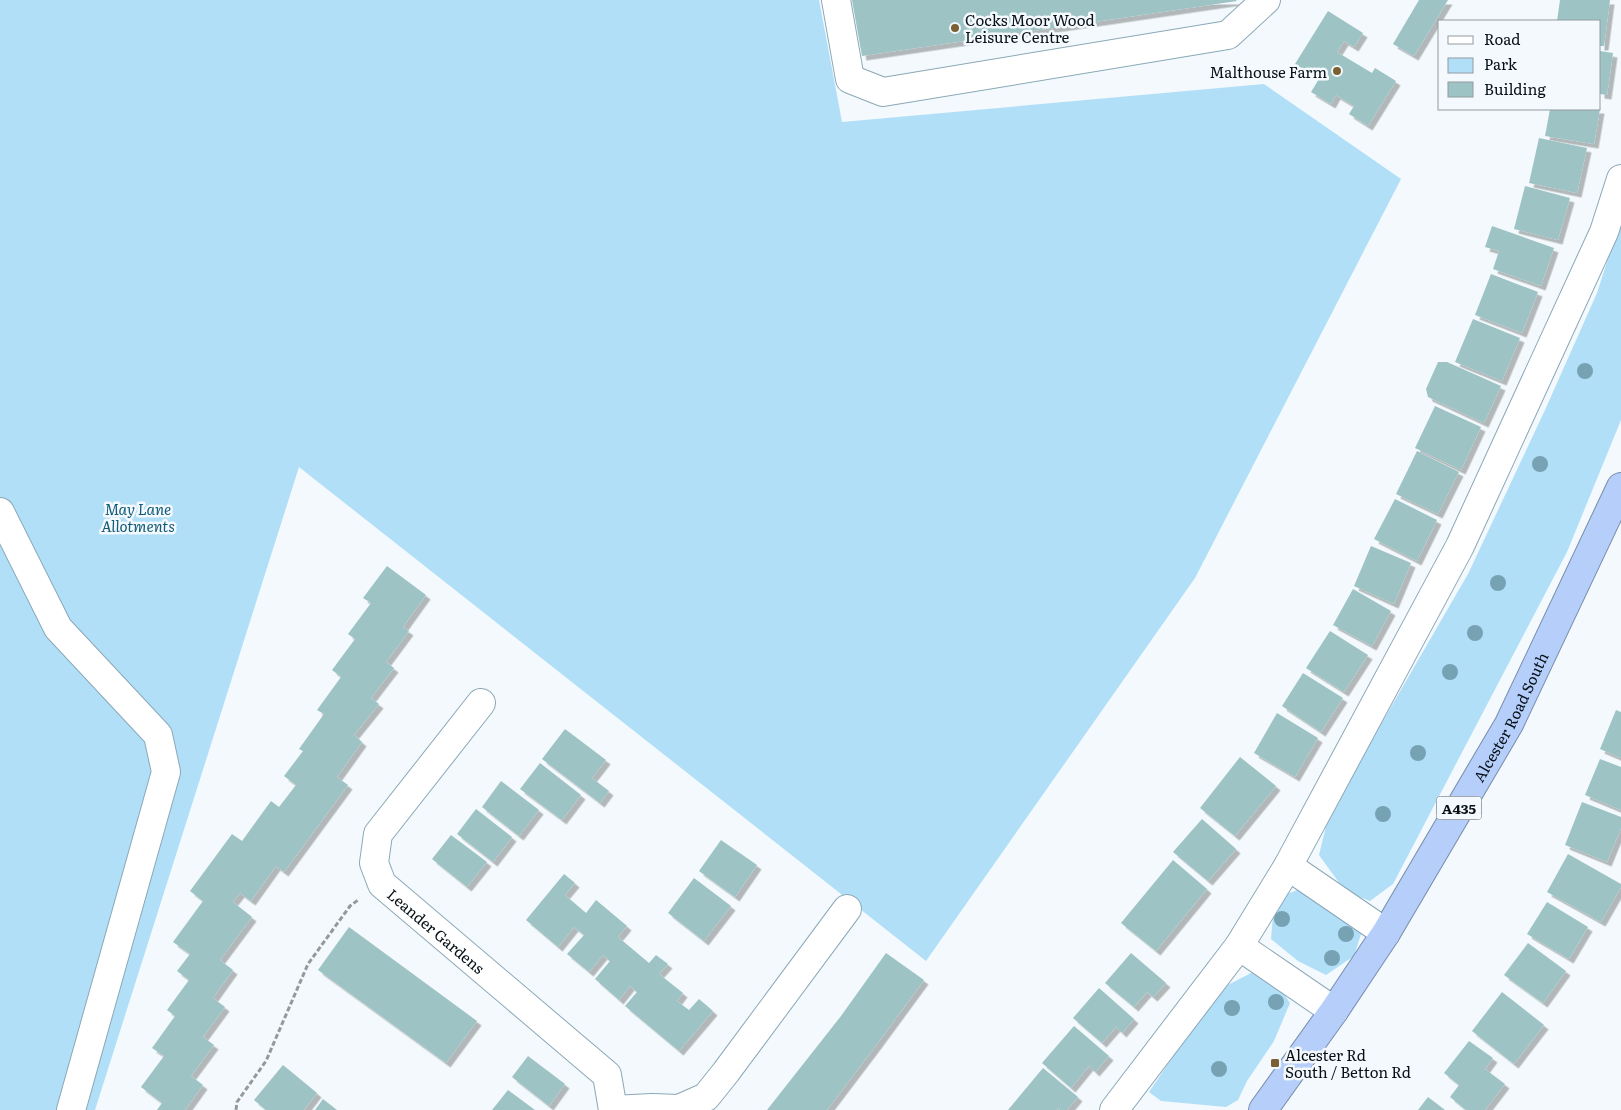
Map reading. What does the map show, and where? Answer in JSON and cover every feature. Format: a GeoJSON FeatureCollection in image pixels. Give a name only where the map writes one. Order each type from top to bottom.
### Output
{"type":"FeatureCollection","features":[{"type":"Feature","properties":{"kind":"highway","name":"Alcester Road South"},"geometry":{"type":"LineString","coordinates":[[1263,1110],[1334,1011],[1386,933],[1509,724],[1621,487]]}},
{"type":"Feature","properties":{"kind":"street"},"geometry":{"type":"LineString","coordinates":[[836,0],[850,80],[883,92],[1228,35],[1266,0]]}},
{"type":"Feature","properties":{"kind":"street"},"geometry":{"type":"LineString","coordinates":[[1114,1110],[1239,946],[1288,866],[1460,546],[1604,232],[1621,179]]}},
{"type":"Feature","properties":{"kind":"street"},"geometry":{"type":"LineString","coordinates":[[0,512],[58,628],[158,735],[166,772],[71,1110]]}},
{"type":"Feature","properties":{"kind":"street","name":"Leander Gardens"},"geometry":{"type":"LineString","coordinates":[[480,703],[378,834],[374,863],[382,884],[607,1074],[613,1110],[679,1109],[706,1097],[847,909]]}},
{"type":"Feature","properties":{"kind":"street"},"geometry":{"type":"LineString","coordinates":[[1288,866],[1386,933]]}},
{"type":"Feature","properties":{"kind":"street"},"geometry":{"type":"LineString","coordinates":[[1239,946],[1334,1011]]}},
{"type":"Feature","properties":{"kind":"path"},"geometry":{"type":"LineString","coordinates":[[236,1110],[237,1102],[266,1061],[308,964],[350,906],[382,884]]}},
{"type":"Feature","properties":{"kind":"green space","name":"May Lane Allotments"},"geometry":{"type":"Polygon","coordinates":[[[0,0],[819,0],[842,122],[1264,84],[1401,179],[1195,578],[926,961],[299,467],[95,1110],[0,1110],[0,0]]]}},
{"type":"Feature","properties":{"kind":"green space"},"geometry":{"type":"Polygon","coordinates":[[[1621,218],[1621,420],[1567,552],[1393,884],[1370,901],[1345,891],[1319,855],[1329,814],[1468,574],[1545,410],[1597,293],[1621,218]]]}},
{"type":"Feature","properties":{"kind":"green space"},"geometry":{"type":"Polygon","coordinates":[[[1300,889],[1351,922],[1361,934],[1354,956],[1326,975],[1298,961],[1271,939],[1273,916],[1287,894],[1300,889]]]}},
{"type":"Feature","properties":{"kind":"green space"},"geometry":{"type":"Polygon","coordinates":[[[1253,972],[1276,982],[1290,1003],[1274,1041],[1247,1081],[1238,1100],[1226,1107],[1161,1101],[1149,1092],[1218,990],[1253,972]]]}},
{"type":"Feature","properties":{"kind":"building","name":"Cocks Moor Wood Leisure Centre"},"geometry":{"type":"Polygon","coordinates":[[[852,0],[1236,0],[1237,1],[862,56],[852,0]]]}},
{"type":"Feature","properties":{"kind":"building"},"geometry":{"type":"Polygon","coordinates":[[[1419,0],[1448,0],[1414,56],[1393,44],[1419,0]]]}},
{"type":"Feature","properties":{"kind":"building"},"geometry":{"type":"Polygon","coordinates":[[[1560,0],[1610,0],[1604,46],[1601,46],[1601,20],[1557,20],[1560,0]]]}},
{"type":"Feature","properties":{"kind":"building","name":"Malthouse Farm"},"geometry":{"type":"Polygon","coordinates":[[[1328,11],[1363,33],[1354,47],[1344,41],[1337,52],[1372,73],[1375,68],[1396,81],[1368,126],[1349,114],[1354,106],[1336,95],[1331,104],[1311,92],[1319,79],[1295,64],[1328,11]]]}},
{"type":"Feature","properties":{"kind":"building"},"geometry":{"type":"Polygon","coordinates":[[[1601,51],[1613,53],[1607,95],[1601,94],[1601,51]]]}},
{"type":"Feature","properties":{"kind":"building"},"geometry":{"type":"Polygon","coordinates":[[[1550,110],[1600,110],[1594,144],[1545,136],[1550,110]]]}},
{"type":"Feature","properties":{"kind":"building"},"geometry":{"type":"Polygon","coordinates":[[[1539,138],[1587,148],[1577,193],[1529,183],[1539,138]]]}},
{"type":"Feature","properties":{"kind":"building"},"geometry":{"type":"Polygon","coordinates":[[[1525,186],[1570,198],[1558,240],[1514,229],[1525,186]]]}},
{"type":"Feature","properties":{"kind":"building"},"geometry":{"type":"Polygon","coordinates":[[[1492,226],[1554,248],[1541,286],[1493,269],[1499,251],[1485,247],[1492,226]]]}},
{"type":"Feature","properties":{"kind":"building"},"geometry":{"type":"Polygon","coordinates":[[[1491,274],[1538,292],[1522,333],[1475,315],[1491,274]]]}},
{"type":"Feature","properties":{"kind":"building"},"geometry":{"type":"Polygon","coordinates":[[[1473,319],[1520,338],[1502,381],[1455,362],[1473,319]]]}},
{"type":"Feature","properties":{"kind":"building"},"geometry":{"type":"Polygon","coordinates":[[[1438,362],[1447,362],[1501,386],[1484,423],[1428,397],[1426,389],[1438,362]]]}},
{"type":"Feature","properties":{"kind":"building"},"geometry":{"type":"Polygon","coordinates":[[[1435,406],[1481,427],[1461,470],[1415,448],[1435,406]]]}},
{"type":"Feature","properties":{"kind":"building"},"geometry":{"type":"Polygon","coordinates":[[[1417,451],[1459,472],[1438,514],[1396,494],[1417,451]]]}},
{"type":"Feature","properties":{"kind":"building"},"geometry":{"type":"Polygon","coordinates":[[[1395,499],[1437,520],[1417,561],[1374,539],[1395,499]]]}},
{"type":"Feature","properties":{"kind":"building"},"geometry":{"type":"Polygon","coordinates":[[[1371,546],[1411,563],[1394,604],[1354,586],[1371,546]]]}},
{"type":"Feature","properties":{"kind":"building"},"geometry":{"type":"Polygon","coordinates":[[[387,566],[426,595],[403,627],[409,631],[386,662],[394,668],[371,698],[379,704],[354,735],[362,742],[337,777],[348,785],[284,872],[276,866],[251,901],[240,893],[233,902],[252,917],[220,960],[233,970],[213,998],[225,1007],[203,1037],[214,1045],[191,1076],[203,1085],[185,1110],[157,1110],[162,1103],[141,1087],[164,1056],[152,1048],[175,1016],[167,1010],[189,980],[177,971],[190,954],[173,942],[203,901],[190,891],[232,834],[242,841],[271,801],[279,807],[296,785],[284,776],[303,751],[299,749],[324,714],[317,710],[341,677],[332,670],[355,639],[348,634],[371,603],[363,598],[387,566]]]}},
{"type":"Feature","properties":{"kind":"building"},"geometry":{"type":"Polygon","coordinates":[[[1353,589],[1391,611],[1372,646],[1333,625],[1353,589]]]}},
{"type":"Feature","properties":{"kind":"building"},"geometry":{"type":"Polygon","coordinates":[[[1330,631],[1368,655],[1344,692],[1306,668],[1330,631]]]}},
{"type":"Feature","properties":{"kind":"building"},"geometry":{"type":"Polygon","coordinates":[[[1303,673],[1343,698],[1321,732],[1282,706],[1303,673]]]}},
{"type":"Feature","properties":{"kind":"building"},"geometry":{"type":"Polygon","coordinates":[[[1616,710],[1621,712],[1621,758],[1600,749],[1616,710]]]}},
{"type":"Feature","properties":{"kind":"building"},"geometry":{"type":"Polygon","coordinates":[[[1277,713],[1318,738],[1295,777],[1254,753],[1277,713]]]}},
{"type":"Feature","properties":{"kind":"building"},"geometry":{"type":"Polygon","coordinates":[[[565,729],[606,760],[592,778],[609,791],[600,803],[542,759],[565,729]]]}},
{"type":"Feature","properties":{"kind":"building"},"geometry":{"type":"Polygon","coordinates":[[[1240,757],[1276,786],[1235,836],[1200,808],[1240,757]]]}},
{"type":"Feature","properties":{"kind":"building"},"geometry":{"type":"Polygon","coordinates":[[[1600,759],[1621,767],[1621,810],[1585,795],[1600,759]]]}},
{"type":"Feature","properties":{"kind":"building"},"geometry":{"type":"Polygon","coordinates":[[[540,763],[581,795],[562,820],[520,789],[540,763]]]}},
{"type":"Feature","properties":{"kind":"building"},"geometry":{"type":"Polygon","coordinates":[[[501,781],[539,810],[519,836],[482,807],[501,781]]]}},
{"type":"Feature","properties":{"kind":"building"},"geometry":{"type":"Polygon","coordinates":[[[1582,802],[1621,817],[1621,828],[1607,862],[1565,845],[1582,802]]]}},
{"type":"Feature","properties":{"kind":"building"},"geometry":{"type":"Polygon","coordinates":[[[476,809],[512,837],[493,862],[457,834],[476,809]]]}},
{"type":"Feature","properties":{"kind":"building"},"geometry":{"type":"Polygon","coordinates":[[[1202,819],[1236,849],[1208,881],[1173,852],[1202,819]]]}},
{"type":"Feature","properties":{"kind":"building"},"geometry":{"type":"Polygon","coordinates":[[[451,835],[487,862],[467,887],[432,859],[451,835]]]}},
{"type":"Feature","properties":{"kind":"building"},"geometry":{"type":"Polygon","coordinates":[[[721,840],[757,865],[735,897],[699,871],[721,840]]]}},
{"type":"Feature","properties":{"kind":"building"},"geometry":{"type":"Polygon","coordinates":[[[1568,854],[1621,884],[1601,922],[1547,892],[1568,854]]]}},
{"type":"Feature","properties":{"kind":"building"},"geometry":{"type":"Polygon","coordinates":[[[1173,860],[1207,889],[1156,951],[1121,923],[1173,860]]]}},
{"type":"Feature","properties":{"kind":"building"},"geometry":{"type":"Polygon","coordinates":[[[564,874],[575,883],[565,895],[586,913],[596,900],[627,926],[618,937],[649,963],[656,955],[668,964],[659,974],[683,993],[677,1001],[689,1010],[699,999],[713,1011],[679,1051],[625,1006],[637,992],[630,986],[619,1000],[595,979],[610,961],[603,955],[589,972],[567,954],[584,935],[574,927],[558,947],[526,920],[564,874]]]}},
{"type":"Feature","properties":{"kind":"building"},"geometry":{"type":"Polygon","coordinates":[[[694,878],[731,906],[704,941],[668,913],[694,878]]]}},
{"type":"Feature","properties":{"kind":"building"},"geometry":{"type":"Polygon","coordinates":[[[1547,902],[1588,927],[1569,959],[1527,934],[1547,902]]]}},
{"type":"Feature","properties":{"kind":"building"},"geometry":{"type":"Polygon","coordinates":[[[349,927],[477,1021],[446,1063],[318,970],[349,927]]]}},
{"type":"Feature","properties":{"kind":"building"},"geometry":{"type":"Polygon","coordinates":[[[1528,943],[1566,971],[1543,1003],[1504,975],[1528,943]]]}},
{"type":"Feature","properties":{"kind":"building"},"geometry":{"type":"Polygon","coordinates":[[[886,953],[924,980],[827,1110],[767,1110],[841,1016],[886,953]]]}},
{"type":"Feature","properties":{"kind":"building"},"geometry":{"type":"Polygon","coordinates":[[[1131,953],[1166,983],[1153,997],[1147,992],[1134,1007],[1105,983],[1131,953]]]}},
{"type":"Feature","properties":{"kind":"building"},"geometry":{"type":"Polygon","coordinates":[[[1099,988],[1134,1019],[1122,1033],[1116,1027],[1102,1043],[1073,1018],[1099,988]]]}},
{"type":"Feature","properties":{"kind":"building"},"geometry":{"type":"Polygon","coordinates":[[[1502,992],[1544,1025],[1514,1064],[1472,1031],[1502,992]]]}},
{"type":"Feature","properties":{"kind":"building"},"geometry":{"type":"Polygon","coordinates":[[[1074,1026],[1109,1056],[1095,1072],[1089,1066],[1071,1088],[1042,1063],[1074,1026]]]}},
{"type":"Feature","properties":{"kind":"building"},"geometry":{"type":"Polygon","coordinates":[[[1469,1041],[1493,1058],[1485,1069],[1505,1084],[1485,1110],[1466,1110],[1450,1097],[1459,1085],[1444,1073],[1469,1041]]]}},
{"type":"Feature","properties":{"kind":"building"},"geometry":{"type":"Polygon","coordinates":[[[528,1056],[565,1084],[549,1106],[512,1077],[528,1056]]]}},
{"type":"Feature","properties":{"kind":"building"},"geometry":{"type":"Polygon","coordinates":[[[283,1065],[317,1093],[304,1110],[266,1110],[254,1100],[283,1065]]]}},
{"type":"Feature","properties":{"kind":"building"},"geometry":{"type":"Polygon","coordinates":[[[1043,1068],[1078,1097],[1067,1110],[1060,1110],[1058,1108],[1057,1110],[1008,1110],[1043,1068]]]}},
{"type":"Feature","properties":{"kind":"building"},"geometry":{"type":"Polygon","coordinates":[[[508,1090],[535,1110],[492,1110],[508,1090]]]}},
{"type":"Feature","properties":{"kind":"building"},"geometry":{"type":"Polygon","coordinates":[[[1428,1097],[1445,1110],[1418,1110],[1428,1097]]]}},
{"type":"Feature","properties":{"kind":"building"},"geometry":{"type":"Polygon","coordinates":[[[323,1099],[337,1110],[315,1110],[323,1099]]]}},
{"type":"Feature","properties":{"kind":"place","name":"Cocks Moor Wood Leisure Centre"},"geometry":{"type":"Point","coordinates":[955,28]}},
{"type":"Feature","properties":{"kind":"place","name":"Malthouse Farm"},"geometry":{"type":"Point","coordinates":[1337,71]}},
{"type":"Feature","properties":{"kind":"place","name":"Alcester Rd South / Betton Rd"},"geometry":{"type":"Point","coordinates":[1275,1063]}}]}
